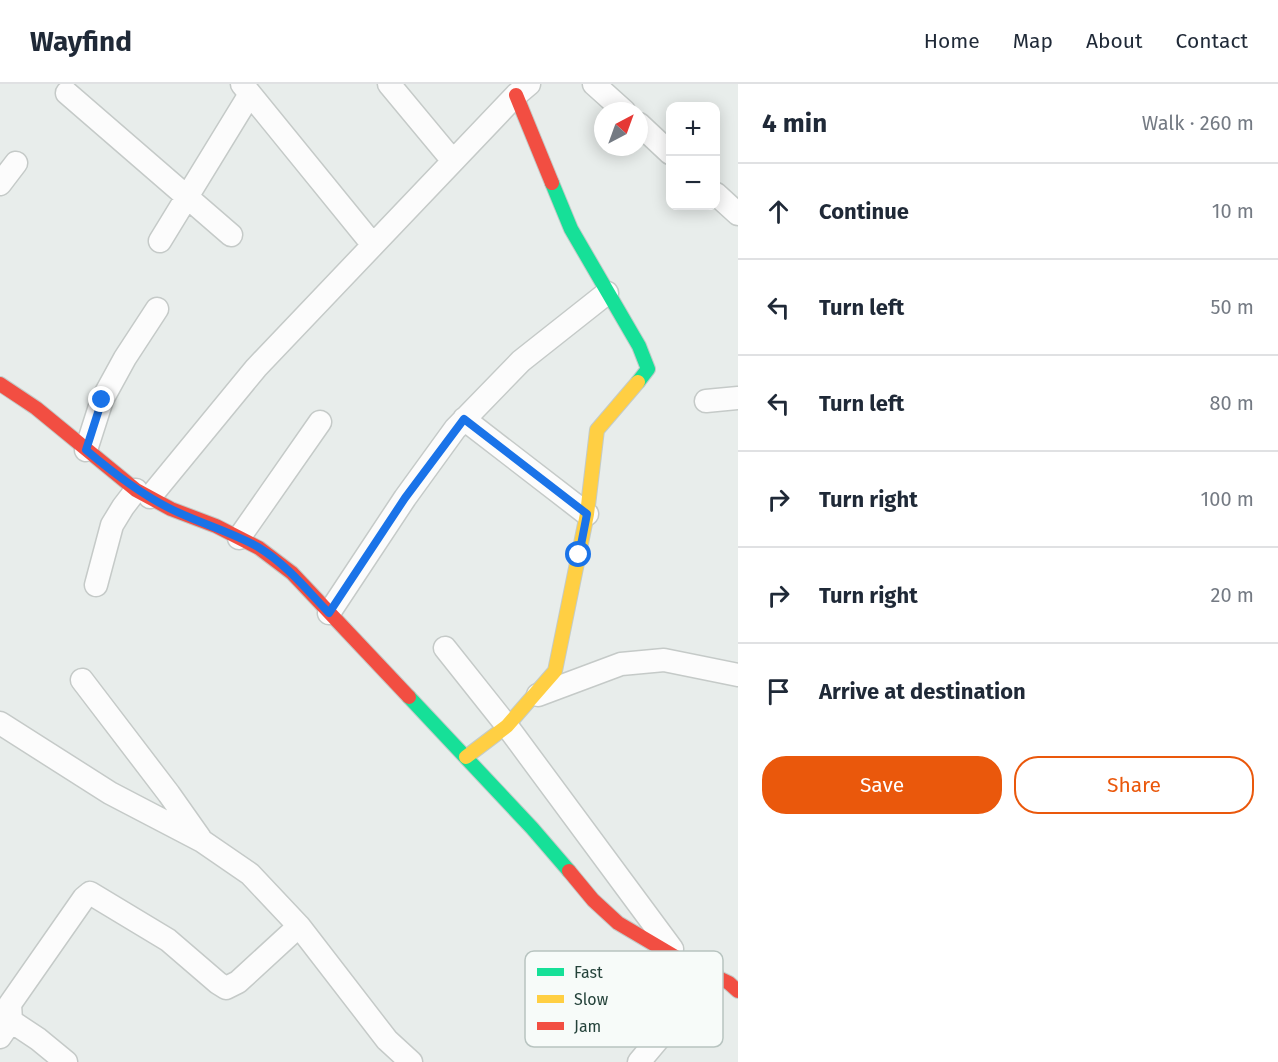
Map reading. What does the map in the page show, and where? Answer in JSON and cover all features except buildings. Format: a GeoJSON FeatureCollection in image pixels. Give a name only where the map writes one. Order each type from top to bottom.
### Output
{"type":"FeatureCollection","features":[{"type":"Feature","properties":{"kind":"street"},"geometry":{"type":"LineString","coordinates":[[389,84],[453,161]]}},
{"type":"Feature","properties":{"kind":"street"},"geometry":{"type":"LineString","coordinates":[[594,84],[614,102]]}},
{"type":"Feature","properties":{"kind":"street"},"geometry":{"type":"LineString","coordinates":[[160,241],[188,196],[246,89],[373,246]]}},
{"type":"Feature","properties":{"kind":"street"},"geometry":{"type":"LineString","coordinates":[[96,585],[112,525],[123,507],[143,494],[256,368],[523,89],[571,229],[639,346],[648,369],[597,430],[587,514],[555,671],[507,726],[466,757]]}},
{"type":"Feature","properties":{"kind":"street"},"geometry":{"type":"LineString","coordinates":[[68,93],[231,235]]}},
{"type":"Feature","properties":{"kind":"street"},"geometry":{"type":"LineString","coordinates":[[648,132],[666,149]]}},
{"type":"Feature","properties":{"kind":"street"},"geometry":{"type":"LineString","coordinates":[[0,184],[16,163]]}},
{"type":"Feature","properties":{"kind":"street"},"geometry":{"type":"LineString","coordinates":[[720,198],[738,214]]}},
{"type":"Feature","properties":{"kind":"street"},"geometry":{"type":"LineString","coordinates":[[329,613],[405,498],[464,419],[521,361],[607,293]]}},
{"type":"Feature","properties":{"kind":"street"},"geometry":{"type":"LineString","coordinates":[[86,450],[102,400],[125,358],[157,309]]}},
{"type":"Feature","properties":{"kind":"street"},"geometry":{"type":"LineString","coordinates":[[0,384],[36,408],[143,494],[259,548],[292,573],[532,828],[593,900],[643,939],[665,951]]}},
{"type":"Feature","properties":{"kind":"street"},"geometry":{"type":"LineString","coordinates":[[706,401],[738,398]]}},
{"type":"Feature","properties":{"kind":"street"},"geometry":{"type":"LineString","coordinates":[[464,419],[587,514]]}},
{"type":"Feature","properties":{"kind":"street"},"geometry":{"type":"LineString","coordinates":[[239,538],[320,422]]}},
{"type":"Feature","properties":{"kind":"street"},"geometry":{"type":"LineString","coordinates":[[445,648],[507,726],[673,951]]}},
{"type":"Feature","properties":{"kind":"street"},"geometry":{"type":"LineString","coordinates":[[533,697],[621,664],[664,660],[738,675]]}},
{"type":"Feature","properties":{"kind":"street"},"geometry":{"type":"LineString","coordinates":[[82,680],[170,794],[202,842]]}},
{"type":"Feature","properties":{"kind":"street"},"geometry":{"type":"LineString","coordinates":[[0,723],[110,793],[202,842],[250,874],[299,926],[387,1040],[411,1062]]}},
{"type":"Feature","properties":{"kind":"street"},"geometry":{"type":"LineString","coordinates":[[66,1062],[38,1039],[5,1029],[10,1004],[84,898],[90,893],[168,940],[226,988],[238,982],[299,926]]}},
{"type":"Feature","properties":{"kind":"street"},"geometry":{"type":"LineString","coordinates":[[650,1058],[661,1047]]}},
{"type":"Feature","properties":{"kind":"traffic: fast"},"geometry":{"type":"LineString","coordinates":[[552,183],[571,229],[639,346],[648,369],[638,382]]}},
{"type":"Feature","properties":{"kind":"traffic: fast"},"geometry":{"type":"LineString","coordinates":[[409,697],[532,828],[569,871]]}},
{"type":"Feature","properties":{"kind":"traffic: slow"},"geometry":{"type":"LineString","coordinates":[[466,757],[507,726],[555,671],[587,514],[597,430],[638,382]]}},
{"type":"Feature","properties":{"kind":"traffic: jam"},"geometry":{"type":"LineString","coordinates":[[516,95],[552,183]]}},
{"type":"Feature","properties":{"kind":"traffic: jam"},"geometry":{"type":"LineString","coordinates":[[0,384],[36,408],[136,490],[171,509],[216,526],[259,548],[292,573],[409,697]]}},
{"type":"Feature","properties":{"kind":"traffic: jam"},"geometry":{"type":"LineString","coordinates":[[569,871],[593,900],[618,923],[665,951]]}},
{"type":"Feature","properties":{"kind":"traffic: jam"},"geometry":{"type":"LineString","coordinates":[[723,980],[738,991]]}},
{"type":"Feature","properties":{"kind":"route"},"geometry":{"type":"LineString","coordinates":[[102,400],[86,450],[136,490],[171,509],[216,526],[259,548],[292,573],[329,613],[405,498],[464,419],[587,514],[579,555]]}}]}
